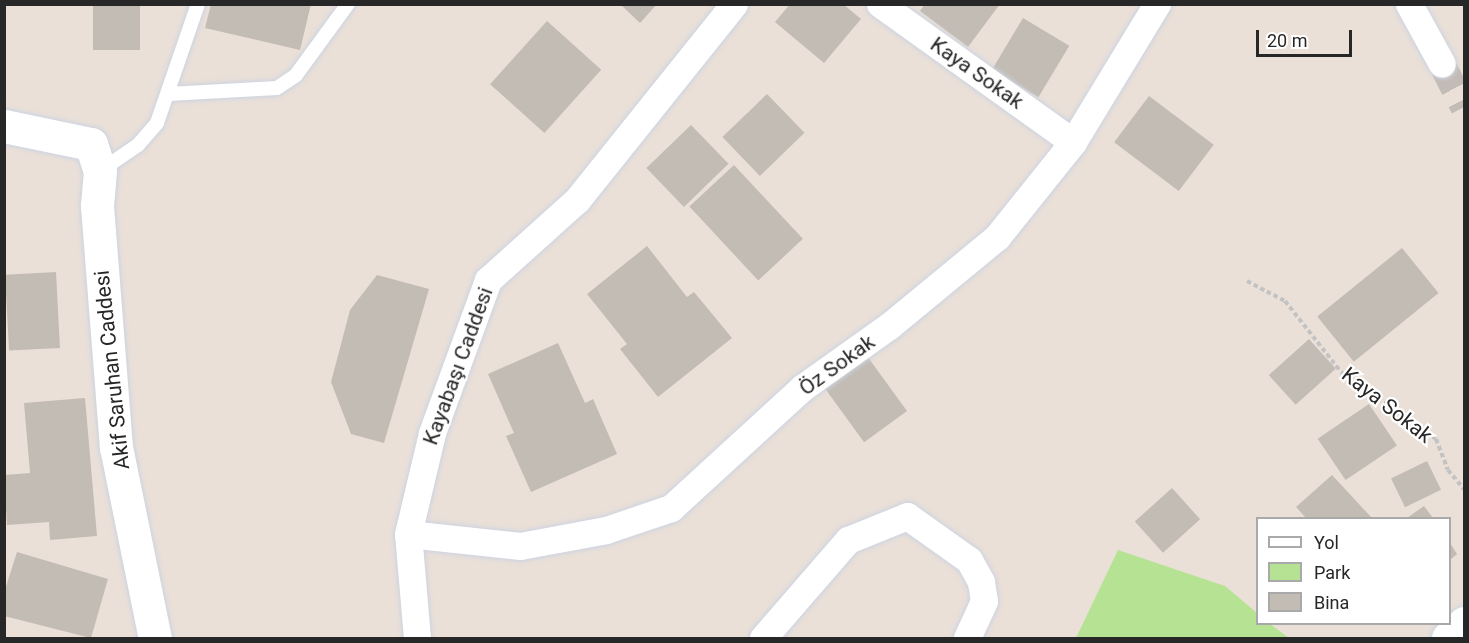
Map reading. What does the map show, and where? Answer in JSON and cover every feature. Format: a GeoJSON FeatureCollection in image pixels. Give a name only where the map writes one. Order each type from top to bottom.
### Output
{"type":"FeatureCollection","features":[{"type":"Feature","properties":{"kind":"street","name":"Kayabaşı Caddesi"},"geometry":{"type":"LineString","coordinates":[[417,639],[408,534],[432,433],[488,280],[577,200],[734,4]]}},
{"type":"Feature","properties":{"kind":"street","name":"Kaya Sokak"},"geometry":{"type":"LineString","coordinates":[[880,4],[1073,142]]}},
{"type":"Feature","properties":{"kind":"street","name":"Öz Sokak"},"geometry":{"type":"LineString","coordinates":[[408,534],[520,546],[606,530],[671,508],[802,388],[997,237],[1073,142],[1157,4]]}},
{"type":"Feature","properties":{"kind":"street"},"geometry":{"type":"LineString","coordinates":[[1409,4],[1442,64]]}},
{"type":"Feature","properties":{"kind":"street"},"geometry":{"type":"LineString","coordinates":[[4,126],[91,144],[100,171]]}},
{"type":"Feature","properties":{"kind":"street","name":"Akif Saruhan Caddesi"},"geometry":{"type":"LineString","coordinates":[[100,171],[96,206],[116,447],[155,639]]}},
{"type":"Feature","properties":{"kind":"street"},"geometry":{"type":"LineString","coordinates":[[763,639],[848,540],[907,516],[969,561],[981,582],[984,601],[968,639]]}},
{"type":"Feature","properties":{"kind":"street"},"geometry":{"type":"LineString","coordinates":[[1448,639],[1464,623]]}},
{"type":"Feature","properties":{"kind":"lane"},"geometry":{"type":"LineString","coordinates":[[100,171],[138,145],[157,123],[198,4]]}},
{"type":"Feature","properties":{"kind":"lane"},"geometry":{"type":"LineString","coordinates":[[168,94],[277,88],[296,75],[348,4]]}},
{"type":"Feature","properties":{"kind":"path","name":"Kaya Sokak"},"geometry":{"type":"LineString","coordinates":[[1247,281],[1285,301],[1341,372],[1436,439],[1448,470],[1464,489]]}},
{"type":"Feature","properties":{"kind":"green space"},"geometry":{"type":"Polygon","coordinates":[[[1118,550],[1225,586],[1256,612],[1256,625],[1271,625],[1289,638],[1076,638],[1118,550]]]}},
{"type":"Feature","properties":{"kind":"building"},"geometry":{"type":"Polygon","coordinates":[[[93,4],[140,4],[140,50],[93,50],[93,4]]]}},
{"type":"Feature","properties":{"kind":"building"},"geometry":{"type":"Polygon","coordinates":[[[211,4],[311,4],[300,50],[205,28],[211,4]]]}},
{"type":"Feature","properties":{"kind":"building"},"geometry":{"type":"Polygon","coordinates":[[[620,4],[657,4],[640,23],[620,4]]]}},
{"type":"Feature","properties":{"kind":"building"},"geometry":{"type":"Polygon","coordinates":[[[790,4],[843,4],[861,19],[824,63],[775,22],[790,4]]]}},
{"type":"Feature","properties":{"kind":"building"},"geometry":{"type":"Polygon","coordinates":[[[925,4],[1000,4],[968,47],[920,11],[925,4]]]}},
{"type":"Feature","properties":{"kind":"building"},"geometry":{"type":"Polygon","coordinates":[[[1023,18],[1069,46],[1038,97],[992,69],[1023,18]]]}},
{"type":"Feature","properties":{"kind":"building"},"geometry":{"type":"Polygon","coordinates":[[[547,21],[601,70],[544,133],[490,84],[547,21]]]}},
{"type":"Feature","properties":{"kind":"building"},"geometry":{"type":"Polygon","coordinates":[[[767,94],[805,133],[760,176],[722,137],[767,94]]]}},
{"type":"Feature","properties":{"kind":"building"},"geometry":{"type":"Polygon","coordinates":[[[1149,96],[1214,145],[1179,191],[1114,142],[1149,96]]]}},
{"type":"Feature","properties":{"kind":"building"},"geometry":{"type":"Polygon","coordinates":[[[691,125],[729,164],[684,207],[646,168],[691,125]]]}},
{"type":"Feature","properties":{"kind":"building"},"geometry":{"type":"Polygon","coordinates":[[[734,165],[803,239],[758,280],[689,207],[734,165]]]}},
{"type":"Feature","properties":{"kind":"building"},"geometry":{"type":"Polygon","coordinates":[[[647,246],[687,297],[694,292],[732,338],[658,397],[620,349],[627,344],[587,294],[647,246]]]}},
{"type":"Feature","properties":{"kind":"building"},"geometry":{"type":"Polygon","coordinates":[[[1402,248],[1439,293],[1354,362],[1317,317],[1402,248]]]}},
{"type":"Feature","properties":{"kind":"building"},"geometry":{"type":"Polygon","coordinates":[[[56,272],[60,348],[9,351],[5,275],[56,272]]]}},
{"type":"Feature","properties":{"kind":"building"},"geometry":{"type":"Polygon","coordinates":[[[377,275],[429,289],[384,443],[351,434],[331,382],[350,310],[377,275]]]}},
{"type":"Feature","properties":{"kind":"building"},"geometry":{"type":"Polygon","coordinates":[[[1309,339],[1336,369],[1296,405],[1269,375],[1309,339]]]}},
{"type":"Feature","properties":{"kind":"building"},"geometry":{"type":"Polygon","coordinates":[[[558,343],[585,403],[593,399],[617,454],[531,492],[506,436],[514,433],[488,374],[558,343]]]}},
{"type":"Feature","properties":{"kind":"building"},"geometry":{"type":"Polygon","coordinates":[[[867,356],[907,411],[864,442],[824,387],[867,356]]]}},
{"type":"Feature","properties":{"kind":"building"},"geometry":{"type":"Polygon","coordinates":[[[85,398],[97,536],[50,540],[49,522],[7,525],[4,475],[30,473],[24,403],[85,398]]]}},
{"type":"Feature","properties":{"kind":"building"},"geometry":{"type":"Polygon","coordinates":[[[1369,404],[1397,445],[1346,480],[1318,439],[1369,404]]]}},
{"type":"Feature","properties":{"kind":"building"},"geometry":{"type":"Polygon","coordinates":[[[1427,461],[1441,490],[1405,507],[1391,479],[1427,461]]]}},
{"type":"Feature","properties":{"kind":"building"},"geometry":{"type":"Polygon","coordinates":[[[1332,475],[1371,517],[1305,517],[1296,507],[1332,475]]]}},
{"type":"Feature","properties":{"kind":"building"},"geometry":{"type":"Polygon","coordinates":[[[1172,488],[1200,519],[1163,553],[1135,521],[1172,488]]]}},
{"type":"Feature","properties":{"kind":"building"},"geometry":{"type":"Polygon","coordinates":[[[1424,506],[1432,517],[1408,517],[1424,506]]]}},
{"type":"Feature","properties":{"kind":"building"},"geometry":{"type":"Polygon","coordinates":[[[1451,545],[1457,554],[1451,559],[1451,545]]]}},
{"type":"Feature","properties":{"kind":"building"},"geometry":{"type":"Polygon","coordinates":[[[17,552],[108,579],[91,638],[4,616],[4,593],[17,552]]]}},
{"type":"Feature","properties":{"kind":"tunnel"},"geometry":{"type":"LineString","coordinates":[[1442,64],[1464,107]]}}]}
